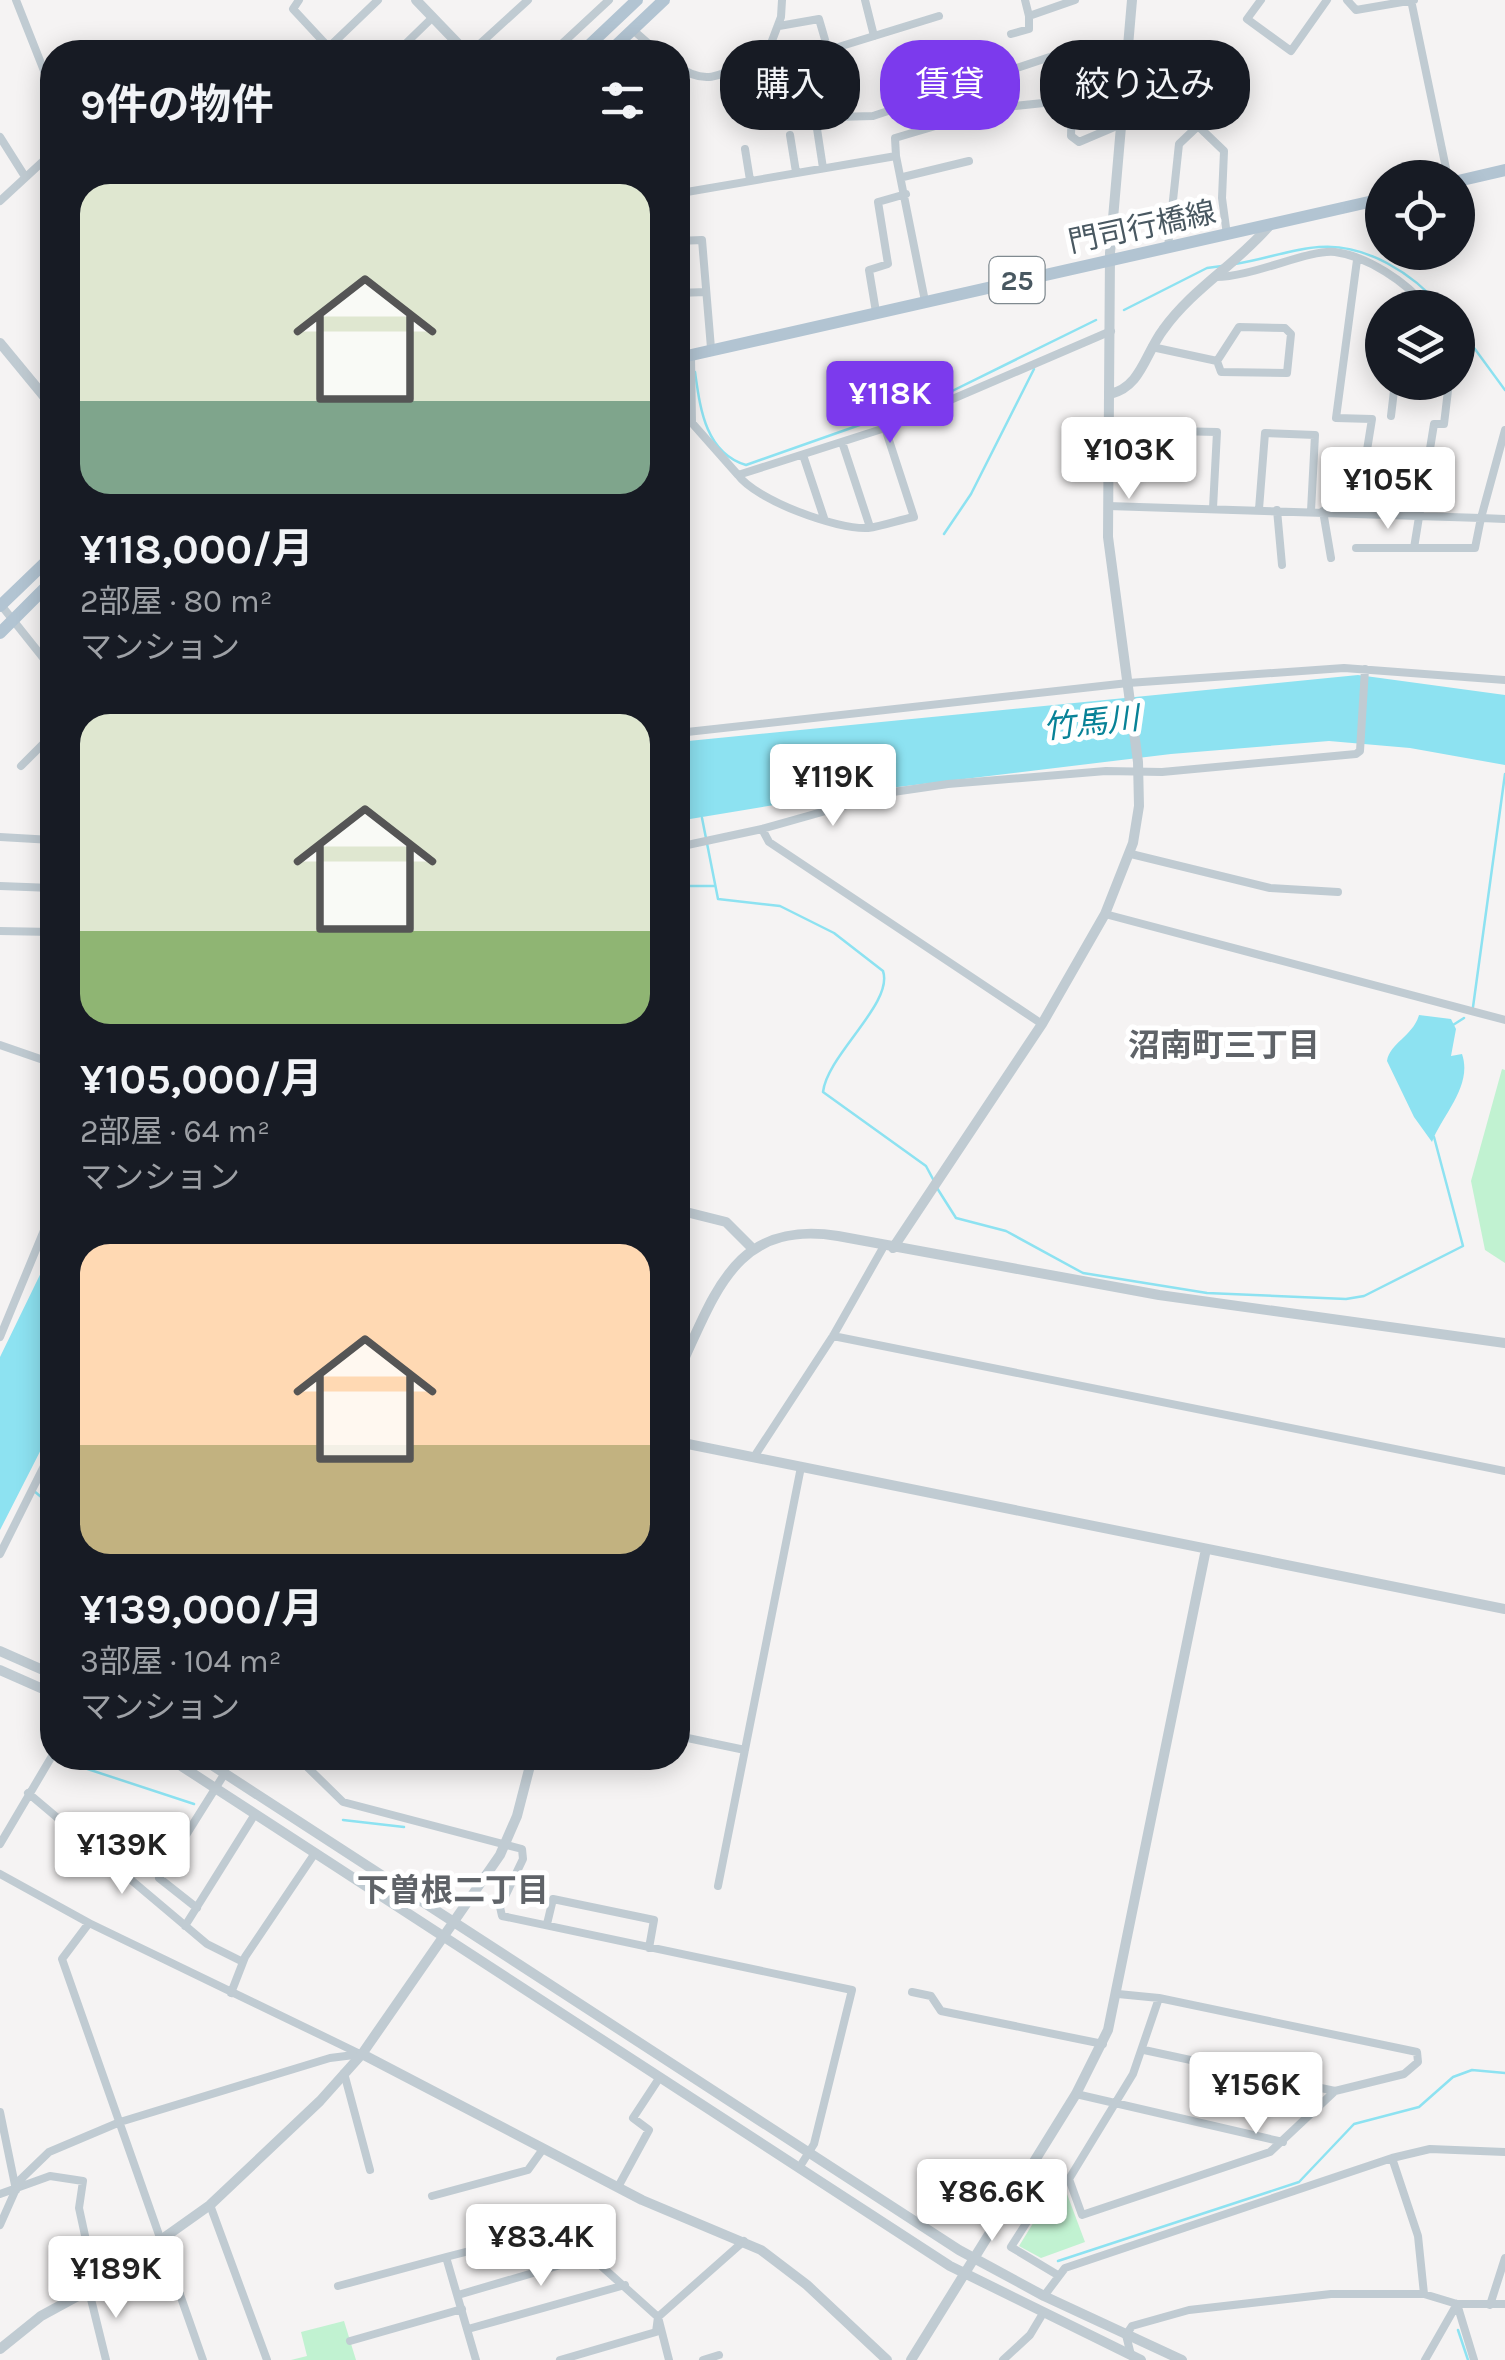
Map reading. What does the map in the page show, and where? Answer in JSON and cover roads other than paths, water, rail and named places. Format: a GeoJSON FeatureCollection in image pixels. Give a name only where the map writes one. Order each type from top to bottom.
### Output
{"type":"FeatureCollection","features":[{"type":"Feature","properties":{"kind":"main road"},"geometry":{"type":"LineString","coordinates":[[595,40],[637,0]]}},
{"type":"Feature","properties":{"kind":"main road"},"geometry":{"type":"LineString","coordinates":[[622,40],[664,0]]}},
{"type":"Feature","properties":{"kind":"main road"},"geometry":{"type":"LineString","coordinates":[[1475,177],[1505,170]]}},
{"type":"Feature","properties":{"kind":"main road","name":"門司行橋線"},"geometry":{"type":"LineString","coordinates":[[690,354],[1365,203]]}},
{"type":"Feature","properties":{"kind":"main road"},"geometry":{"type":"LineString","coordinates":[[0,606],[40,568]]}},
{"type":"Feature","properties":{"kind":"main road"},"geometry":{"type":"LineString","coordinates":[[0,633],[40,594]]}},
{"type":"Feature","properties":{"kind":"street"},"geometry":{"type":"LineString","coordinates":[[16,0],[40,61]]}},
{"type":"Feature","properties":{"kind":"street"},"geometry":{"type":"LineString","coordinates":[[299,0],[293,9],[321,40]]}},
{"type":"Feature","properties":{"kind":"street"},"geometry":{"type":"LineString","coordinates":[[340,40],[378,0]]}},
{"type":"Feature","properties":{"kind":"street"},"geometry":{"type":"LineString","coordinates":[[416,0],[457,40]]}},
{"type":"Feature","properties":{"kind":"street"},"geometry":{"type":"LineString","coordinates":[[510,0],[518,9]]}},
{"type":"Feature","properties":{"kind":"street"},"geometry":{"type":"LineString","coordinates":[[483,40],[528,0]]}},
{"type":"Feature","properties":{"kind":"street"},"geometry":{"type":"LineString","coordinates":[[566,40],[608,0]]}},
{"type":"Feature","properties":{"kind":"street"},"geometry":{"type":"LineString","coordinates":[[773,40],[782,0]]}},
{"type":"Feature","properties":{"kind":"street"},"geometry":{"type":"LineString","coordinates":[[865,0],[874,36]]}},
{"type":"Feature","properties":{"kind":"street"},"geometry":{"type":"LineString","coordinates":[[1011,34],[1029,29],[1025,0]]}},
{"type":"Feature","properties":{"kind":"street"},"geometry":{"type":"LineString","coordinates":[[1029,16],[1074,0]]}},
{"type":"Feature","properties":{"kind":"street"},"geometry":{"type":"LineString","coordinates":[[1128,40],[1132,0]]}},
{"type":"Feature","properties":{"kind":"street"},"geometry":{"type":"LineString","coordinates":[[1261,0],[1247,19],[1291,51],[1328,0]]}},
{"type":"Feature","properties":{"kind":"street"},"geometry":{"type":"LineString","coordinates":[[1347,0],[1356,10],[1412,0],[1444,160]]}},
{"type":"Feature","properties":{"kind":"street"},"geometry":{"type":"LineString","coordinates":[[860,40],[940,16]]}},
{"type":"Feature","properties":{"kind":"street"},"geometry":{"type":"LineString","coordinates":[[409,40],[433,17]]}},
{"type":"Feature","properties":{"kind":"street"},"geometry":{"type":"LineString","coordinates":[[779,26],[819,19],[825,40]]}},
{"type":"Feature","properties":{"kind":"street"},"geometry":{"type":"LineString","coordinates":[[633,30],[644,40]]}},
{"type":"Feature","properties":{"kind":"street"},"geometry":{"type":"LineString","coordinates":[[860,116],[872,116],[1040,60]]}},
{"type":"Feature","properties":{"kind":"street"},"geometry":{"type":"LineString","coordinates":[[690,70],[720,76]]}},
{"type":"Feature","properties":{"kind":"street"},"geometry":{"type":"LineString","coordinates":[[925,301],[895,138],[996,108],[1040,103]]}},
{"type":"Feature","properties":{"kind":"street"},"geometry":{"type":"LineString","coordinates":[[1168,247],[1179,144],[1198,126],[1224,151],[1222,198],[1227,234]]}},
{"type":"Feature","properties":{"kind":"street"},"geometry":{"type":"LineString","coordinates":[[817,130],[823,168]]}},
{"type":"Feature","properties":{"kind":"street"},"geometry":{"type":"LineString","coordinates":[[1070,130],[1070,136],[1078,142],[1107,130]]}},
{"type":"Feature","properties":{"kind":"street"},"geometry":{"type":"LineString","coordinates":[[754,1458],[888,1247],[940,1178],[1042,1024],[1105,914],[1130,854],[1139,806],[1138,766],[1113,590],[1108,506],[1110,260],[1119,130]]}},
{"type":"Feature","properties":{"kind":"street"},"geometry":{"type":"LineString","coordinates":[[790,135],[796,172]]}},
{"type":"Feature","properties":{"kind":"street"},"geometry":{"type":"LineString","coordinates":[[0,137],[24,176]]}},
{"type":"Feature","properties":{"kind":"street"},"geometry":{"type":"LineString","coordinates":[[745,148],[750,180]]}},
{"type":"Feature","properties":{"kind":"street"},"geometry":{"type":"LineString","coordinates":[[690,190],[896,156]]}},
{"type":"Feature","properties":{"kind":"street"},"geometry":{"type":"LineString","coordinates":[[903,176],[970,161]]}},
{"type":"Feature","properties":{"kind":"street"},"geometry":{"type":"LineString","coordinates":[[0,201],[40,163]]}},
{"type":"Feature","properties":{"kind":"street"},"geometry":{"type":"LineString","coordinates":[[876,312],[869,270],[888,264],[878,202],[906,194]]}},
{"type":"Feature","properties":{"kind":"street"},"geometry":{"type":"LineString","coordinates":[[1110,394],[1132,384],[1182,306],[1270,225]]}},
{"type":"Feature","properties":{"kind":"street"},"geometry":{"type":"LineString","coordinates":[[690,240],[702,240],[711,348]]}},
{"type":"Feature","properties":{"kind":"street"},"geometry":{"type":"LineString","coordinates":[[1216,275],[1233,277],[1334,252],[1378,268],[1409,289]]}},
{"type":"Feature","properties":{"kind":"street"},"geometry":{"type":"LineString","coordinates":[[1356,260],[1336,418],[1372,419],[1357,512]]}},
{"type":"Feature","properties":{"kind":"street"},"geometry":{"type":"LineString","coordinates":[[690,293],[706,292]]}},
{"type":"Feature","properties":{"kind":"street"},"geometry":{"type":"LineString","coordinates":[[738,476],[885,428],[1110,320]]}},
{"type":"Feature","properties":{"kind":"street"},"geometry":{"type":"LineString","coordinates":[[1239,327],[1285,328],[1291,334],[1287,373],[1222,372],[1217,361],[1239,327]]}},
{"type":"Feature","properties":{"kind":"street"},"geometry":{"type":"LineString","coordinates":[[0,343],[40,391]]}},
{"type":"Feature","properties":{"kind":"street"},"geometry":{"type":"LineString","coordinates":[[1152,348],[1217,361]]}},
{"type":"Feature","properties":{"kind":"street"},"geometry":{"type":"LineString","coordinates":[[1390,416],[1392,400]]}},
{"type":"Feature","properties":{"kind":"street"},"geometry":{"type":"LineString","coordinates":[[1414,548],[1434,424],[1444,424],[1447,400]]}},
{"type":"Feature","properties":{"kind":"street"},"geometry":{"type":"LineString","coordinates":[[690,406],[692,423],[747,488],[824,518],[870,527],[914,517],[885,428]]}},
{"type":"Feature","properties":{"kind":"street"},"geometry":{"type":"LineString","coordinates":[[1356,548],[1475,548],[1505,430]]}},
{"type":"Feature","properties":{"kind":"street"},"geometry":{"type":"LineString","coordinates":[[1174,431],[1217,432],[1213,508]]}},
{"type":"Feature","properties":{"kind":"street"},"geometry":{"type":"LineString","coordinates":[[1259,509],[1265,432],[1315,435],[1310,511]]}},
{"type":"Feature","properties":{"kind":"street"},"geometry":{"type":"LineString","coordinates":[[842,442],[870,527]]}},
{"type":"Feature","properties":{"kind":"street"},"geometry":{"type":"LineString","coordinates":[[803,455],[824,518]]}},
{"type":"Feature","properties":{"kind":"street"},"geometry":{"type":"LineString","coordinates":[[1108,506],[1505,519]]}},
{"type":"Feature","properties":{"kind":"street"},"geometry":{"type":"LineString","coordinates":[[1276,510],[1282,565]]}},
{"type":"Feature","properties":{"kind":"street"},"geometry":{"type":"LineString","coordinates":[[1323,511],[1331,558]]}},
{"type":"Feature","properties":{"kind":"street"},"geometry":{"type":"LineString","coordinates":[[0,606],[40,654]]}},
{"type":"Feature","properties":{"kind":"street"},"geometry":{"type":"LineString","coordinates":[[690,844],[762,830],[893,792],[1138,766],[1162,772],[1360,751],[1365,672]]}},
{"type":"Feature","properties":{"kind":"street"},"geometry":{"type":"LineString","coordinates":[[690,732],[1128,686],[1365,672],[1505,680]]}},
{"type":"Feature","properties":{"kind":"street"},"geometry":{"type":"LineString","coordinates":[[21,766],[40,746]]}},
{"type":"Feature","properties":{"kind":"street"},"geometry":{"type":"LineString","coordinates":[[762,830],[768,842],[1042,1024]]}},
{"type":"Feature","properties":{"kind":"street"},"geometry":{"type":"LineString","coordinates":[[0,837],[40,839]]}},
{"type":"Feature","properties":{"kind":"street"},"geometry":{"type":"LineString","coordinates":[[1130,854],[1270,888],[1338,892]]}},
{"type":"Feature","properties":{"kind":"street"},"geometry":{"type":"LineString","coordinates":[[0,886],[40,888]]}},
{"type":"Feature","properties":{"kind":"street"},"geometry":{"type":"LineString","coordinates":[[1105,914],[1505,1020]]}},
{"type":"Feature","properties":{"kind":"street"},"geometry":{"type":"LineString","coordinates":[[0,931],[40,932]]}},
{"type":"Feature","properties":{"kind":"street"},"geometry":{"type":"LineString","coordinates":[[0,1045],[40,1059]]}},
{"type":"Feature","properties":{"kind":"street"},"geometry":{"type":"LineString","coordinates":[[690,1213],[726,1222],[752,1248]]}},
{"type":"Feature","properties":{"kind":"street"},"geometry":{"type":"LineString","coordinates":[[690,1348],[728,1273],[752,1248],[777,1236],[818,1232],[1178,1298],[1505,1343]]}},
{"type":"Feature","properties":{"kind":"street"},"geometry":{"type":"LineString","coordinates":[[0,1337],[40,1240]]}},
{"type":"Feature","properties":{"kind":"street"},"geometry":{"type":"LineString","coordinates":[[833,1336],[1505,1472]]}},
{"type":"Feature","properties":{"kind":"street"},"geometry":{"type":"LineString","coordinates":[[690,1445],[1505,1609]]}},
{"type":"Feature","properties":{"kind":"street"},"geometry":{"type":"LineString","coordinates":[[718,1886],[800,1467]]}},
{"type":"Feature","properties":{"kind":"street"},"geometry":{"type":"LineString","coordinates":[[0,1554],[40,1475]]}},
{"type":"Feature","properties":{"kind":"street"},"geometry":{"type":"LineString","coordinates":[[911,2360],[1103,2044],[1118,1994],[1206,1550]]}},
{"type":"Feature","properties":{"kind":"street"},"geometry":{"type":"LineString","coordinates":[[0,1651],[40,1669]]}},
{"type":"Feature","properties":{"kind":"street"},"geometry":{"type":"LineString","coordinates":[[0,1670],[40,1688]]}},
{"type":"Feature","properties":{"kind":"street"},"geometry":{"type":"LineString","coordinates":[[690,1739],[744,1750]]}},
{"type":"Feature","properties":{"kind":"street"},"geometry":{"type":"LineString","coordinates":[[0,1844],[44,1770]]}},
{"type":"Feature","properties":{"kind":"street"},"geometry":{"type":"LineString","coordinates":[[188,1770],[965,2275],[1137,2358]]}},
{"type":"Feature","properties":{"kind":"street"},"geometry":{"type":"LineString","coordinates":[[220,1770],[975,2259],[1182,2360]]}},
{"type":"Feature","properties":{"kind":"street"},"geometry":{"type":"LineString","coordinates":[[310,1770],[343,1802],[506,1844],[524,1854],[500,1914],[852,1990],[832,2083],[808,2154],[799,2168]]}},
{"type":"Feature","properties":{"kind":"street"},"geometry":{"type":"LineString","coordinates":[[0,2349],[41,2316],[92,2288],[210,2205],[279,2143],[362,2054],[506,1844],[528,1770]]}},
{"type":"Feature","properties":{"kind":"street"},"geometry":{"type":"LineString","coordinates":[[196,1908],[159,1878],[225,1773]]}},
{"type":"Feature","properties":{"kind":"street"},"geometry":{"type":"LineString","coordinates":[[28,1793],[207,1944],[243,1962]]}},
{"type":"Feature","properties":{"kind":"street"},"geometry":{"type":"LineString","coordinates":[[185,1926],[255,1814]]}},
{"type":"Feature","properties":{"kind":"street"},"geometry":{"type":"LineString","coordinates":[[231,1992],[243,1962],[315,1853]]}},
{"type":"Feature","properties":{"kind":"street"},"geometry":{"type":"LineString","coordinates":[[0,1874],[89,1923],[362,2054],[618,2188],[744,2241],[808,2284],[887,2360]]}},
{"type":"Feature","properties":{"kind":"street"},"geometry":{"type":"LineString","coordinates":[[548,1924],[554,1899],[654,1920],[649,1948]]}},
{"type":"Feature","properties":{"kind":"street"},"geometry":{"type":"LineString","coordinates":[[89,1923],[62,1960],[203,2360]]}},
{"type":"Feature","properties":{"kind":"street"},"geometry":{"type":"LineString","coordinates":[[912,1992],[931,1996],[941,2011],[1103,2044]]}},
{"type":"Feature","properties":{"kind":"street"},"geometry":{"type":"LineString","coordinates":[[1118,1994],[1159,1998],[1417,2052],[1418,2062],[1404,2074],[1335,2092],[1144,2050]]}},
{"type":"Feature","properties":{"kind":"street"},"geometry":{"type":"LineString","coordinates":[[1159,1998],[1144,2050],[1069,2179],[1082,2214],[1270,2152],[1335,2092]]}},
{"type":"Feature","properties":{"kind":"street"},"geometry":{"type":"LineString","coordinates":[[0,2225],[16,2190],[49,2152],[120,2122],[330,2058],[362,2054]]}},
{"type":"Feature","properties":{"kind":"street"},"geometry":{"type":"LineString","coordinates":[[344,2073],[370,2170]]}},
{"type":"Feature","properties":{"kind":"street"},"geometry":{"type":"LineString","coordinates":[[618,2188],[649,2130],[633,2118],[660,2078]]}},
{"type":"Feature","properties":{"kind":"street"},"geometry":{"type":"LineString","coordinates":[[1076,2094],[1114,2106],[1283,2142]]}},
{"type":"Feature","properties":{"kind":"street"},"geometry":{"type":"LineString","coordinates":[[0,2112],[16,2190]]}},
{"type":"Feature","properties":{"kind":"street"},"geometry":{"type":"LineString","coordinates":[[432,2196],[528,2170],[543,2149]]}},
{"type":"Feature","properties":{"kind":"street"},"geometry":{"type":"LineString","coordinates":[[1044,2296],[1056,2274],[1392,2158],[1430,2149],[1505,2152]]}},
{"type":"Feature","properties":{"kind":"street"},"geometry":{"type":"LineString","coordinates":[[1392,2158],[1418,2236],[1424,2294]]}},
{"type":"Feature","properties":{"kind":"street"},"geometry":{"type":"LineString","coordinates":[[1032,2166],[1048,2176],[1051,2184],[1011,2247],[1056,2274]]}},
{"type":"Feature","properties":{"kind":"street"},"geometry":{"type":"LineString","coordinates":[[0,2194],[50,2176],[84,2181],[80,2208],[106,2360]]}},
{"type":"Feature","properties":{"kind":"street"},"geometry":{"type":"LineString","coordinates":[[210,2205],[267,2360]]}},
{"type":"Feature","properties":{"kind":"street"},"geometry":{"type":"LineString","coordinates":[[338,2286],[560,2228],[658,2317],[669,2360]]}},
{"type":"Feature","properties":{"kind":"street"},"geometry":{"type":"LineString","coordinates":[[560,2360],[656,2332],[658,2317],[744,2241]]}},
{"type":"Feature","properties":{"kind":"street"},"geometry":{"type":"LineString","coordinates":[[458,2294],[590,2256]]}},
{"type":"Feature","properties":{"kind":"street"},"geometry":{"type":"LineString","coordinates":[[446,2257],[476,2360]]}},
{"type":"Feature","properties":{"kind":"street"},"geometry":{"type":"LineString","coordinates":[[1490,2305],[1505,2258]]}},
{"type":"Feature","properties":{"kind":"street"},"geometry":{"type":"LineString","coordinates":[[468,2330],[624,2286]]}},
{"type":"Feature","properties":{"kind":"street"},"geometry":{"type":"LineString","coordinates":[[1126,2335],[1142,2320],[1189,2310],[1312,2295],[1424,2294],[1458,2304],[1505,2304]]}},
{"type":"Feature","properties":{"kind":"street"},"geometry":{"type":"LineString","coordinates":[[1425,2360],[1458,2304]]}},
{"type":"Feature","properties":{"kind":"street"},"geometry":{"type":"LineString","coordinates":[[1458,2304],[1474,2360]]}},
{"type":"Feature","properties":{"kind":"street"},"geometry":{"type":"LineString","coordinates":[[350,2342],[462,2309]]}},
{"type":"Feature","properties":{"kind":"street"},"geometry":{"type":"LineString","coordinates":[[1002,2360],[1030,2335],[1042,2315]]}},
{"type":"Feature","properties":{"kind":"street"},"geometry":{"type":"LineString","coordinates":[[1126,2335],[1137,2358]]}},
{"type":"Feature","properties":{"kind":"street"},"geometry":{"type":"LineString","coordinates":[[703,2360],[720,2356]]}},
{"type":"Feature","properties":{"kind":"water","name":"竹馬川"},"geometry":{"type":"Polygon","coordinates":[[[1358,675],[1505,695],[1505,765],[1410,748],[1329,741],[1171,754],[840,794],[690,819],[690,741],[1358,675]]]}},
{"type":"Feature","properties":{"kind":"water"},"geometry":{"type":"Polygon","coordinates":[[[1419,1015],[1451,1019],[1456,1029],[1451,1056],[1462,1054],[1464,1066],[1460,1089],[1432,1142],[1414,1117],[1387,1061],[1419,1015]]]}},
{"type":"Feature","properties":{"kind":"water"},"geometry":{"type":"Polygon","coordinates":[[[40,1275],[40,1452],[0,1530],[0,1357],[40,1275]]]}},
{"type":"Feature","properties":{"kind":"waterway"},"geometry":{"type":"LineString","coordinates":[[1235,264],[1309,248],[1336,247],[1387,263],[1425,290]]}},
{"type":"Feature","properties":{"kind":"waterway"},"geometry":{"type":"LineString","coordinates":[[1124,310],[1207,268],[1222,266]]}},
{"type":"Feature","properties":{"kind":"waterway"},"geometry":{"type":"LineString","coordinates":[[695,372],[703,414],[713,440],[732,459],[746,465],[942,396],[1096,320]]}},
{"type":"Feature","properties":{"kind":"waterway"},"geometry":{"type":"LineString","coordinates":[[1475,349],[1505,390]]}},
{"type":"Feature","properties":{"kind":"waterway"},"geometry":{"type":"LineString","coordinates":[[944,534],[971,494],[1034,369]]}},
{"type":"Feature","properties":{"kind":"waterway"},"geometry":{"type":"LineString","coordinates":[[1473,1007],[1505,774]]}},
{"type":"Feature","properties":{"kind":"waterway"},"geometry":{"type":"LineString","coordinates":[[702,818],[718,899],[780,906],[834,933],[883,971],[879,998],[827,1077],[823,1092],[926,1166],[934,1181]]}},
{"type":"Feature","properties":{"kind":"waterway"},"geometry":{"type":"LineString","coordinates":[[690,886],[714,886]]}},
{"type":"Feature","properties":{"kind":"waterway"},"geometry":{"type":"LineString","coordinates":[[1453,1025],[1464,1018]]}},
{"type":"Feature","properties":{"kind":"waterway"},"geometry":{"type":"LineString","coordinates":[[937,1188],[956,1218],[1006,1231],[1083,1273],[1207,1293],[1346,1299],[1364,1296],[1463,1246],[1434,1137]]}},
{"type":"Feature","properties":{"kind":"waterway"},"geometry":{"type":"LineString","coordinates":[[34,1491],[40,1496]]}},
{"type":"Feature","properties":{"kind":"waterway"},"geometry":{"type":"LineString","coordinates":[[91,1770],[194,1804]]}},
{"type":"Feature","properties":{"kind":"waterway"},"geometry":{"type":"LineString","coordinates":[[343,1820],[404,1827]]}},
{"type":"Feature","properties":{"kind":"waterway"},"geometry":{"type":"LineString","coordinates":[[1058,2261],[1299,2182],[1354,2124],[1419,2107],[1453,2077],[1472,2070],[1505,2073]]}},
{"type":"Feature","properties":{"kind":"waterway"},"geometry":{"type":"LineString","coordinates":[[1458,2330],[1468,2360]]}},
{"type":"Feature","properties":{"kind":"district","name":"沼南町三丁目"},"geometry":{"type":"Point","coordinates":[1224,1045]}},
{"type":"Feature","properties":{"kind":"district","name":"下曽根二丁目"},"geometry":{"type":"Point","coordinates":[453,1890]}}]}
